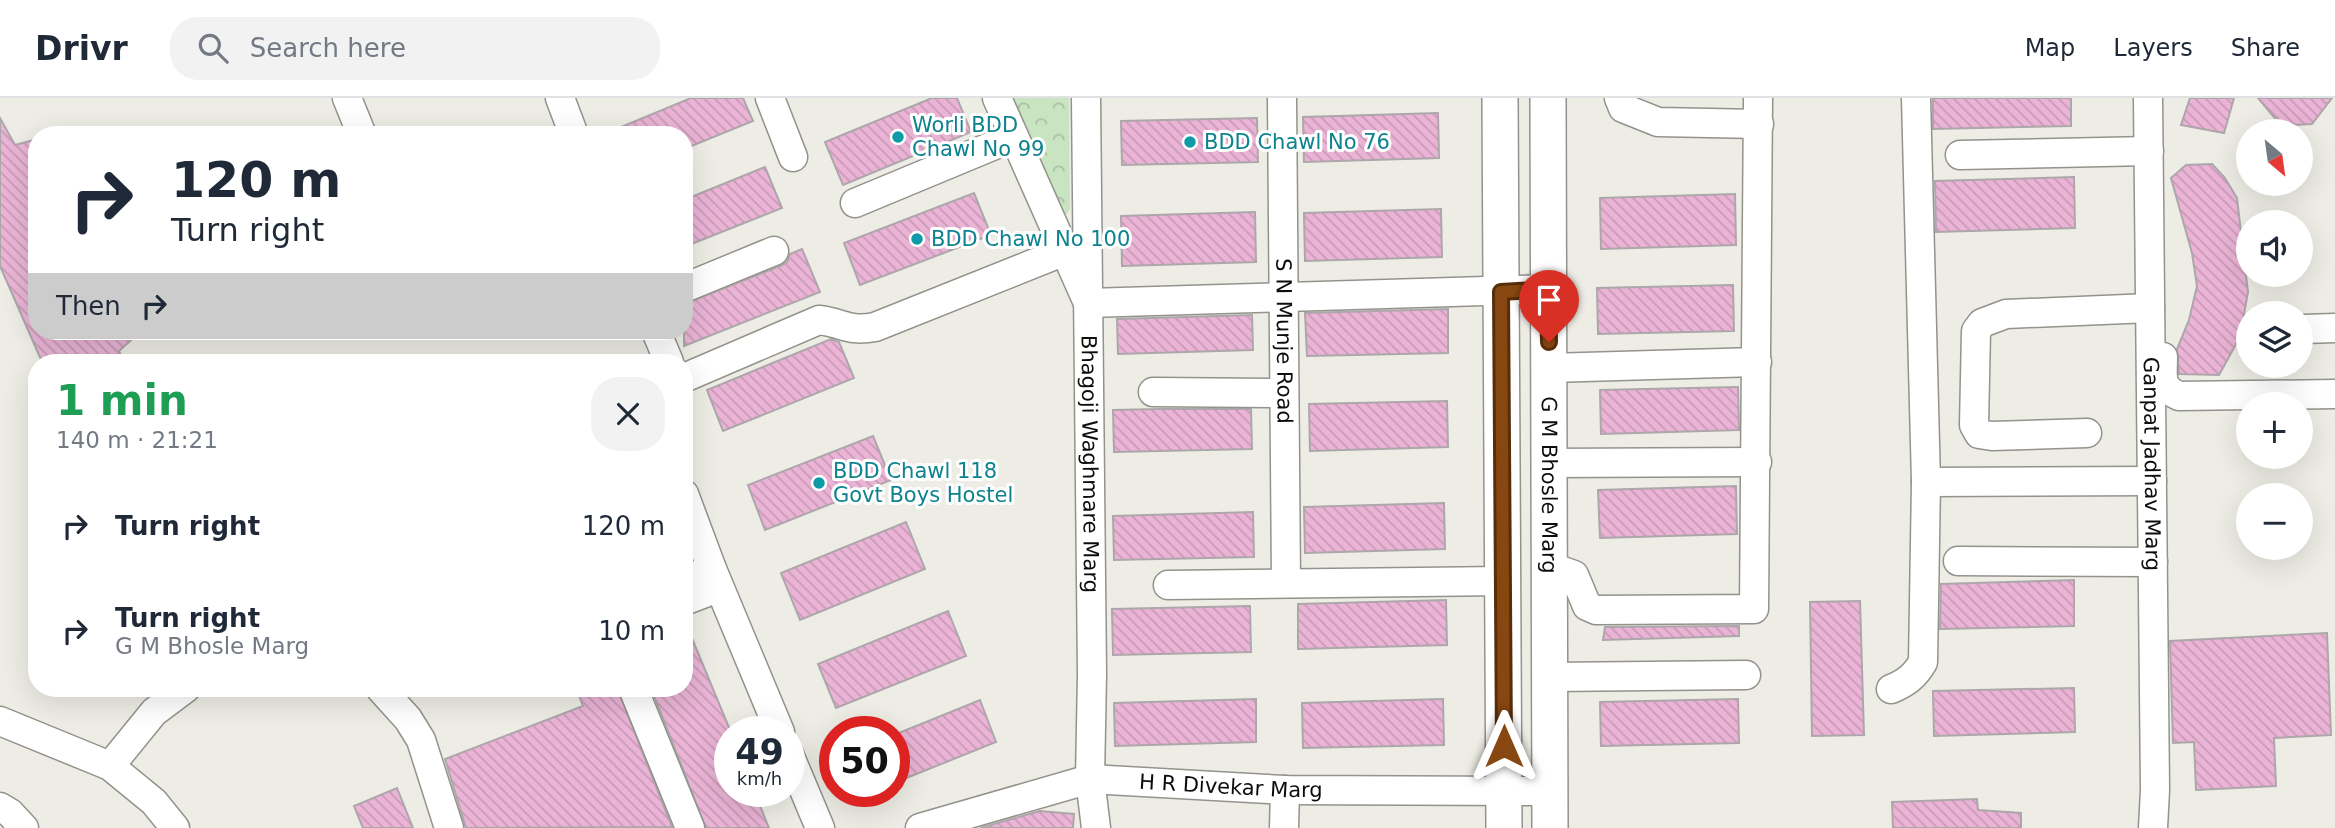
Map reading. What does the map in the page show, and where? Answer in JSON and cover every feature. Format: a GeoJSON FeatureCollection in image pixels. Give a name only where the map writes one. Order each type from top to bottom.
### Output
{"type":"FeatureCollection","features":[{"type":"Feature","properties":{"kind":"main road"},"geometry":{"type":"LineString","coordinates":[[1500,98],[1504,828]]}},
{"type":"Feature","properties":{"kind":"main road","name":"G M Bhosle Marg"},"geometry":{"type":"LineString","coordinates":[[1548,98],[1550,828]]}},
{"type":"Feature","properties":{"kind":"street"},"geometry":{"type":"LineString","coordinates":[[347,98],[358,126]]}},
{"type":"Feature","properties":{"kind":"street"},"geometry":{"type":"LineString","coordinates":[[560,98],[571,126]]}},
{"type":"Feature","properties":{"kind":"street"},"geometry":{"type":"LineString","coordinates":[[770,98],[793,157]]}},
{"type":"Feature","properties":{"kind":"street"},"geometry":{"type":"LineString","coordinates":[[997,98],[1088,303],[1548,289]]}},
{"type":"Feature","properties":{"kind":"street","name":"Bhagoji Waghmare Marg"},"geometry":{"type":"LineString","coordinates":[[1086,98],[1092,674],[1090,779],[1096,828]]}},
{"type":"Feature","properties":{"kind":"street","name":"S N Munje Road"},"geometry":{"type":"LineString","coordinates":[[1282,98],[1286,583]]}},
{"type":"Feature","properties":{"kind":"street"},"geometry":{"type":"LineString","coordinates":[[1549,570],[1560,570],[1574,575],[1587,606],[1597,610],[1752,610],[1755,607],[1759,111],[1658,122],[1623,108],[1619,98]]}},
{"type":"Feature","properties":{"kind":"street"},"geometry":{"type":"LineString","coordinates":[[1891,689],[1905,683],[1917,673],[1923,662],[1926,482],[1916,98]]}},
{"type":"Feature","properties":{"kind":"street","name":"Ganpat Jadhav Marg"},"geometry":{"type":"LineString","coordinates":[[2148,98],[2155,776],[2153,828]]}},
{"type":"Feature","properties":{"kind":"street"},"geometry":{"type":"LineString","coordinates":[[2168,98],[2163,382],[2168,391],[2179,396],[2335,394]]}},
{"type":"Feature","properties":{"kind":"street"},"geometry":{"type":"LineString","coordinates":[[855,203],[1014,137]]}},
{"type":"Feature","properties":{"kind":"street"},"geometry":{"type":"LineString","coordinates":[[1960,155],[2149,151]]}},
{"type":"Feature","properties":{"kind":"street"},"geometry":{"type":"LineString","coordinates":[[693,284],[774,251]]}},
{"type":"Feature","properties":{"kind":"street"},"geometry":{"type":"LineString","coordinates":[[693,375],[820,320],[836,322],[854,330],[875,327],[1065,251]]}},
{"type":"Feature","properties":{"kind":"street"},"geometry":{"type":"LineString","coordinates":[[2087,433],[1992,436],[1979,434],[1974,425],[1976,331],[1982,323],[2006,314],[2150,307]]}},
{"type":"Feature","properties":{"kind":"street"},"geometry":{"type":"LineString","coordinates":[[2313,329],[2335,328]]}},
{"type":"Feature","properties":{"kind":"street"},"geometry":{"type":"LineString","coordinates":[[1549,368],[1757,362]]}},
{"type":"Feature","properties":{"kind":"street"},"geometry":{"type":"LineString","coordinates":[[1153,392],[1284,393]]}},
{"type":"Feature","properties":{"kind":"street"},"geometry":{"type":"LineString","coordinates":[[1549,463],[1757,462]]}},
{"type":"Feature","properties":{"kind":"street"},"geometry":{"type":"LineString","coordinates":[[1926,482],[2152,481]]}},
{"type":"Feature","properties":{"kind":"street"},"geometry":{"type":"LineString","coordinates":[[1958,561],[2153,562]]}},
{"type":"Feature","properties":{"kind":"street"},"geometry":{"type":"LineString","coordinates":[[693,563],[696,586],[771,716]]}},
{"type":"Feature","properties":{"kind":"street"},"geometry":{"type":"LineString","coordinates":[[1168,585],[1503,581]]}},
{"type":"Feature","properties":{"kind":"street"},"geometry":{"type":"LineString","coordinates":[[1550,677],[1746,675]]}},
{"type":"Feature","properties":{"kind":"street"},"geometry":{"type":"LineString","coordinates":[[110,766],[154,712],[174,697]]}},
{"type":"Feature","properties":{"kind":"street"},"geometry":{"type":"LineString","coordinates":[[388,697],[408,719],[421,740],[449,828]]}},
{"type":"Feature","properties":{"kind":"street"},"geometry":{"type":"LineString","coordinates":[[637,697],[690,828]]}},
{"type":"Feature","properties":{"kind":"street"},"geometry":{"type":"LineString","coordinates":[[0,721],[110,766],[155,802],[176,828]]}},
{"type":"Feature","properties":{"kind":"street","name":"H R Divekar Marg"},"geometry":{"type":"LineString","coordinates":[[920,828],[1090,779],[1285,790],[1550,792]]}},
{"type":"Feature","properties":{"kind":"street"},"geometry":{"type":"LineString","coordinates":[[1284,828],[1285,790]]}},
{"type":"Feature","properties":{"kind":"street"},"geometry":{"type":"LineString","coordinates":[[805,792],[820,827]]}},
{"type":"Feature","properties":{"kind":"street"},"geometry":{"type":"LineString","coordinates":[[0,807],[24,828]]}},
{"type":"Feature","properties":{"kind":"green space"},"geometry":{"type":"Polygon","coordinates":[[[1008,98],[1069,98],[1070,209],[1067,214],[1062,216],[1008,98]]]}},
{"type":"Feature","properties":{"kind":"building"},"geometry":{"type":"Polygon","coordinates":[[[691,98],[743,98],[753,121],[693,145],[693,126],[624,126],[691,98]]]}},
{"type":"Feature","properties":{"kind":"building","name":"Worli BDD Chawl No 99"},"geometry":{"type":"Polygon","coordinates":[[[932,98],[957,98],[971,132],[843,185],[825,142],[932,98]]]}},
{"type":"Feature","properties":{"kind":"building"},"geometry":{"type":"Polygon","coordinates":[[[1933,98],[2071,98],[2071,126],[1933,129],[1933,98]]]}},
{"type":"Feature","properties":{"kind":"building"},"geometry":{"type":"Polygon","coordinates":[[[2190,98],[2234,98],[2224,133],[2181,125],[2190,98]]]}},
{"type":"Feature","properties":{"kind":"building"},"geometry":{"type":"Polygon","coordinates":[[[2258,98],[2332,98],[2314,121],[2314,119],[2276,119],[2258,98]]]}},
{"type":"Feature","properties":{"kind":"building"},"geometry":{"type":"Polygon","coordinates":[[[1438,113],[1439,158],[1304,162],[1303,117],[1438,113]]]}},
{"type":"Feature","properties":{"kind":"building"},"geometry":{"type":"Polygon","coordinates":[[[0,118],[15,145],[28,141],[28,330],[0,266],[0,118]]]}},
{"type":"Feature","properties":{"kind":"building","name":"BDD Chawl No 76"},"geometry":{"type":"Polygon","coordinates":[[[1257,118],[1258,162],[1122,165],[1121,121],[1257,118]]]}},
{"type":"Feature","properties":{"kind":"building"},"geometry":{"type":"Polygon","coordinates":[[[2212,164],[2225,178],[2237,198],[2236,287],[2247,287],[2248,292],[2246,301],[2236,301],[2236,344],[2219,375],[2179,374],[2177,349],[2189,320],[2197,286],[2192,253],[2171,178],[2186,165],[2212,164]]]}},
{"type":"Feature","properties":{"kind":"building"},"geometry":{"type":"Polygon","coordinates":[[[765,167],[782,208],[693,243],[693,196],[765,167]]]}},
{"type":"Feature","properties":{"kind":"building"},"geometry":{"type":"Polygon","coordinates":[[[2074,177],[2075,228],[1936,232],[1935,181],[2074,177]]]}},
{"type":"Feature","properties":{"kind":"building","name":"BDD Chawl No 100"},"geometry":{"type":"Polygon","coordinates":[[[974,193],[991,235],[860,285],[844,243],[974,193]]]}},
{"type":"Feature","properties":{"kind":"building"},"geometry":{"type":"Polygon","coordinates":[[[1735,194],[1736,245],[1601,249],[1600,198],[1735,194]]]}},
{"type":"Feature","properties":{"kind":"building"},"geometry":{"type":"Polygon","coordinates":[[[1441,209],[1442,257],[1305,261],[1304,213],[1441,209]]]}},
{"type":"Feature","properties":{"kind":"building"},"geometry":{"type":"Polygon","coordinates":[[[1255,212],[1256,262],[1122,266],[1121,216],[1255,212]]]}},
{"type":"Feature","properties":{"kind":"building"},"geometry":{"type":"Polygon","coordinates":[[[802,249],[820,292],[684,346],[684,340],[693,340],[693,300],[780,266],[787,262],[790,254],[802,249]]]}},
{"type":"Feature","properties":{"kind":"building"},"geometry":{"type":"Polygon","coordinates":[[[1733,285],[1734,331],[1598,334],[1597,288],[1733,285]]]}},
{"type":"Feature","properties":{"kind":"building"},"geometry":{"type":"Polygon","coordinates":[[[1448,309],[1448,353],[1307,356],[1305,313],[1448,309]]]}},
{"type":"Feature","properties":{"kind":"building"},"geometry":{"type":"Polygon","coordinates":[[[1252,315],[1253,350],[1118,354],[1117,319],[1252,315]]]}},
{"type":"Feature","properties":{"kind":"building"},"geometry":{"type":"Polygon","coordinates":[[[831,339],[839,342],[854,378],[723,431],[707,390],[831,339]]]}},
{"type":"Feature","properties":{"kind":"building"},"geometry":{"type":"Polygon","coordinates":[[[32,340],[131,340],[119,351],[120,354],[38,354],[32,340]]]}},
{"type":"Feature","properties":{"kind":"building"},"geometry":{"type":"Polygon","coordinates":[[[1738,387],[1739,430],[1601,434],[1600,390],[1738,387]]]}},
{"type":"Feature","properties":{"kind":"building"},"geometry":{"type":"Polygon","coordinates":[[[1447,401],[1448,447],[1310,451],[1309,404],[1447,401]]]}},
{"type":"Feature","properties":{"kind":"building"},"geometry":{"type":"Polygon","coordinates":[[[1251,409],[1252,449],[1114,452],[1113,410],[1251,409]]]}},
{"type":"Feature","properties":{"kind":"building","name":"BDD Chawl 118 Govt Boys Hostel"},"geometry":{"type":"Polygon","coordinates":[[[873,436],[891,480],[765,530],[748,485],[873,436]]]}},
{"type":"Feature","properties":{"kind":"building"},"geometry":{"type":"Polygon","coordinates":[[[1736,486],[1737,534],[1600,538],[1598,490],[1736,486]]]}},
{"type":"Feature","properties":{"kind":"building"},"geometry":{"type":"Polygon","coordinates":[[[1444,503],[1445,549],[1305,553],[1304,507],[1444,503]]]}},
{"type":"Feature","properties":{"kind":"building"},"geometry":{"type":"Polygon","coordinates":[[[1253,512],[1254,557],[1114,560],[1113,516],[1253,512]]]}},
{"type":"Feature","properties":{"kind":"building"},"geometry":{"type":"Polygon","coordinates":[[[906,522],[925,569],[800,620],[781,573],[906,522]]]}},
{"type":"Feature","properties":{"kind":"building"},"geometry":{"type":"Polygon","coordinates":[[[2074,580],[2074,626],[1940,629],[1941,584],[2074,580]]]}},
{"type":"Feature","properties":{"kind":"building"},"geometry":{"type":"Polygon","coordinates":[[[1446,600],[1447,645],[1298,649],[1298,604],[1446,600]]]}},
{"type":"Feature","properties":{"kind":"building"},"geometry":{"type":"Polygon","coordinates":[[[1860,601],[1864,735],[1812,736],[1810,602],[1860,601]]]}},
{"type":"Feature","properties":{"kind":"building"},"geometry":{"type":"Polygon","coordinates":[[[1250,606],[1251,652],[1113,655],[1112,609],[1250,606]]]}},
{"type":"Feature","properties":{"kind":"building"},"geometry":{"type":"Polygon","coordinates":[[[948,611],[966,656],[836,708],[818,664],[948,611]]]}},
{"type":"Feature","properties":{"kind":"building"},"geometry":{"type":"Polygon","coordinates":[[[1739,626],[1739,636],[1603,640],[1605,627],[1739,626]]]}},
{"type":"Feature","properties":{"kind":"building"},"geometry":{"type":"Polygon","coordinates":[[[2327,633],[2331,735],[2274,738],[2276,786],[2196,790],[2194,742],[2173,743],[2170,641],[2327,633]]]}},
{"type":"Feature","properties":{"kind":"building"},"geometry":{"type":"Polygon","coordinates":[[[693,641],[724,716],[714,716],[714,807],[760,807],[769,828],[706,828],[655,697],[693,697],[693,641]]]}},
{"type":"Feature","properties":{"kind":"building"},"geometry":{"type":"Polygon","coordinates":[[[2074,688],[2075,732],[1934,736],[1933,691],[2074,688]]]}},
{"type":"Feature","properties":{"kind":"building"},"geometry":{"type":"Polygon","coordinates":[[[580,697],[621,697],[672,827],[466,828],[445,759],[583,706],[580,697]]]}},
{"type":"Feature","properties":{"kind":"building"},"geometry":{"type":"Polygon","coordinates":[[[1256,699],[1256,742],[1115,746],[1114,703],[1256,699]]]}},
{"type":"Feature","properties":{"kind":"building"},"geometry":{"type":"Polygon","coordinates":[[[1443,699],[1444,745],[1303,748],[1302,703],[1443,699]]]}},
{"type":"Feature","properties":{"kind":"building"},"geometry":{"type":"Polygon","coordinates":[[[1738,699],[1739,743],[1601,746],[1600,702],[1738,699]]]}},
{"type":"Feature","properties":{"kind":"building"},"geometry":{"type":"Polygon","coordinates":[[[980,700],[996,742],[910,777],[910,728],[980,700]]]}},
{"type":"Feature","properties":{"kind":"building"},"geometry":{"type":"Polygon","coordinates":[[[397,788],[413,828],[363,828],[354,806],[397,788]]]}},
{"type":"Feature","properties":{"kind":"building"},"geometry":{"type":"Polygon","coordinates":[[[1977,799],[1978,810],[2021,813],[2021,828],[1893,828],[1892,802],[1977,799]]]}},
{"type":"Feature","properties":{"kind":"building"},"geometry":{"type":"Polygon","coordinates":[[[1040,811],[1074,814],[1073,828],[980,828],[1040,811]]]}},
{"type":"Feature","properties":{"kind":"place","name":"Worli BDD Chawl No 99"},"geometry":{"type":"Point","coordinates":[898,137]}},
{"type":"Feature","properties":{"kind":"place","name":"BDD Chawl No 76"},"geometry":{"type":"Point","coordinates":[1190,142]}},
{"type":"Feature","properties":{"kind":"place","name":"BDD Chawl No 100"},"geometry":{"type":"Point","coordinates":[917,239]}},
{"type":"Feature","properties":{"kind":"place","name":"BDD Chawl 118 Govt Boys Hostel"},"geometry":{"type":"Point","coordinates":[819,483]}},
{"type":"Feature","properties":{"kind":"route"},"geometry":{"type":"LineString","coordinates":[[1504,746],[1501,292],[1548,289],[1549,342]]}}]}
